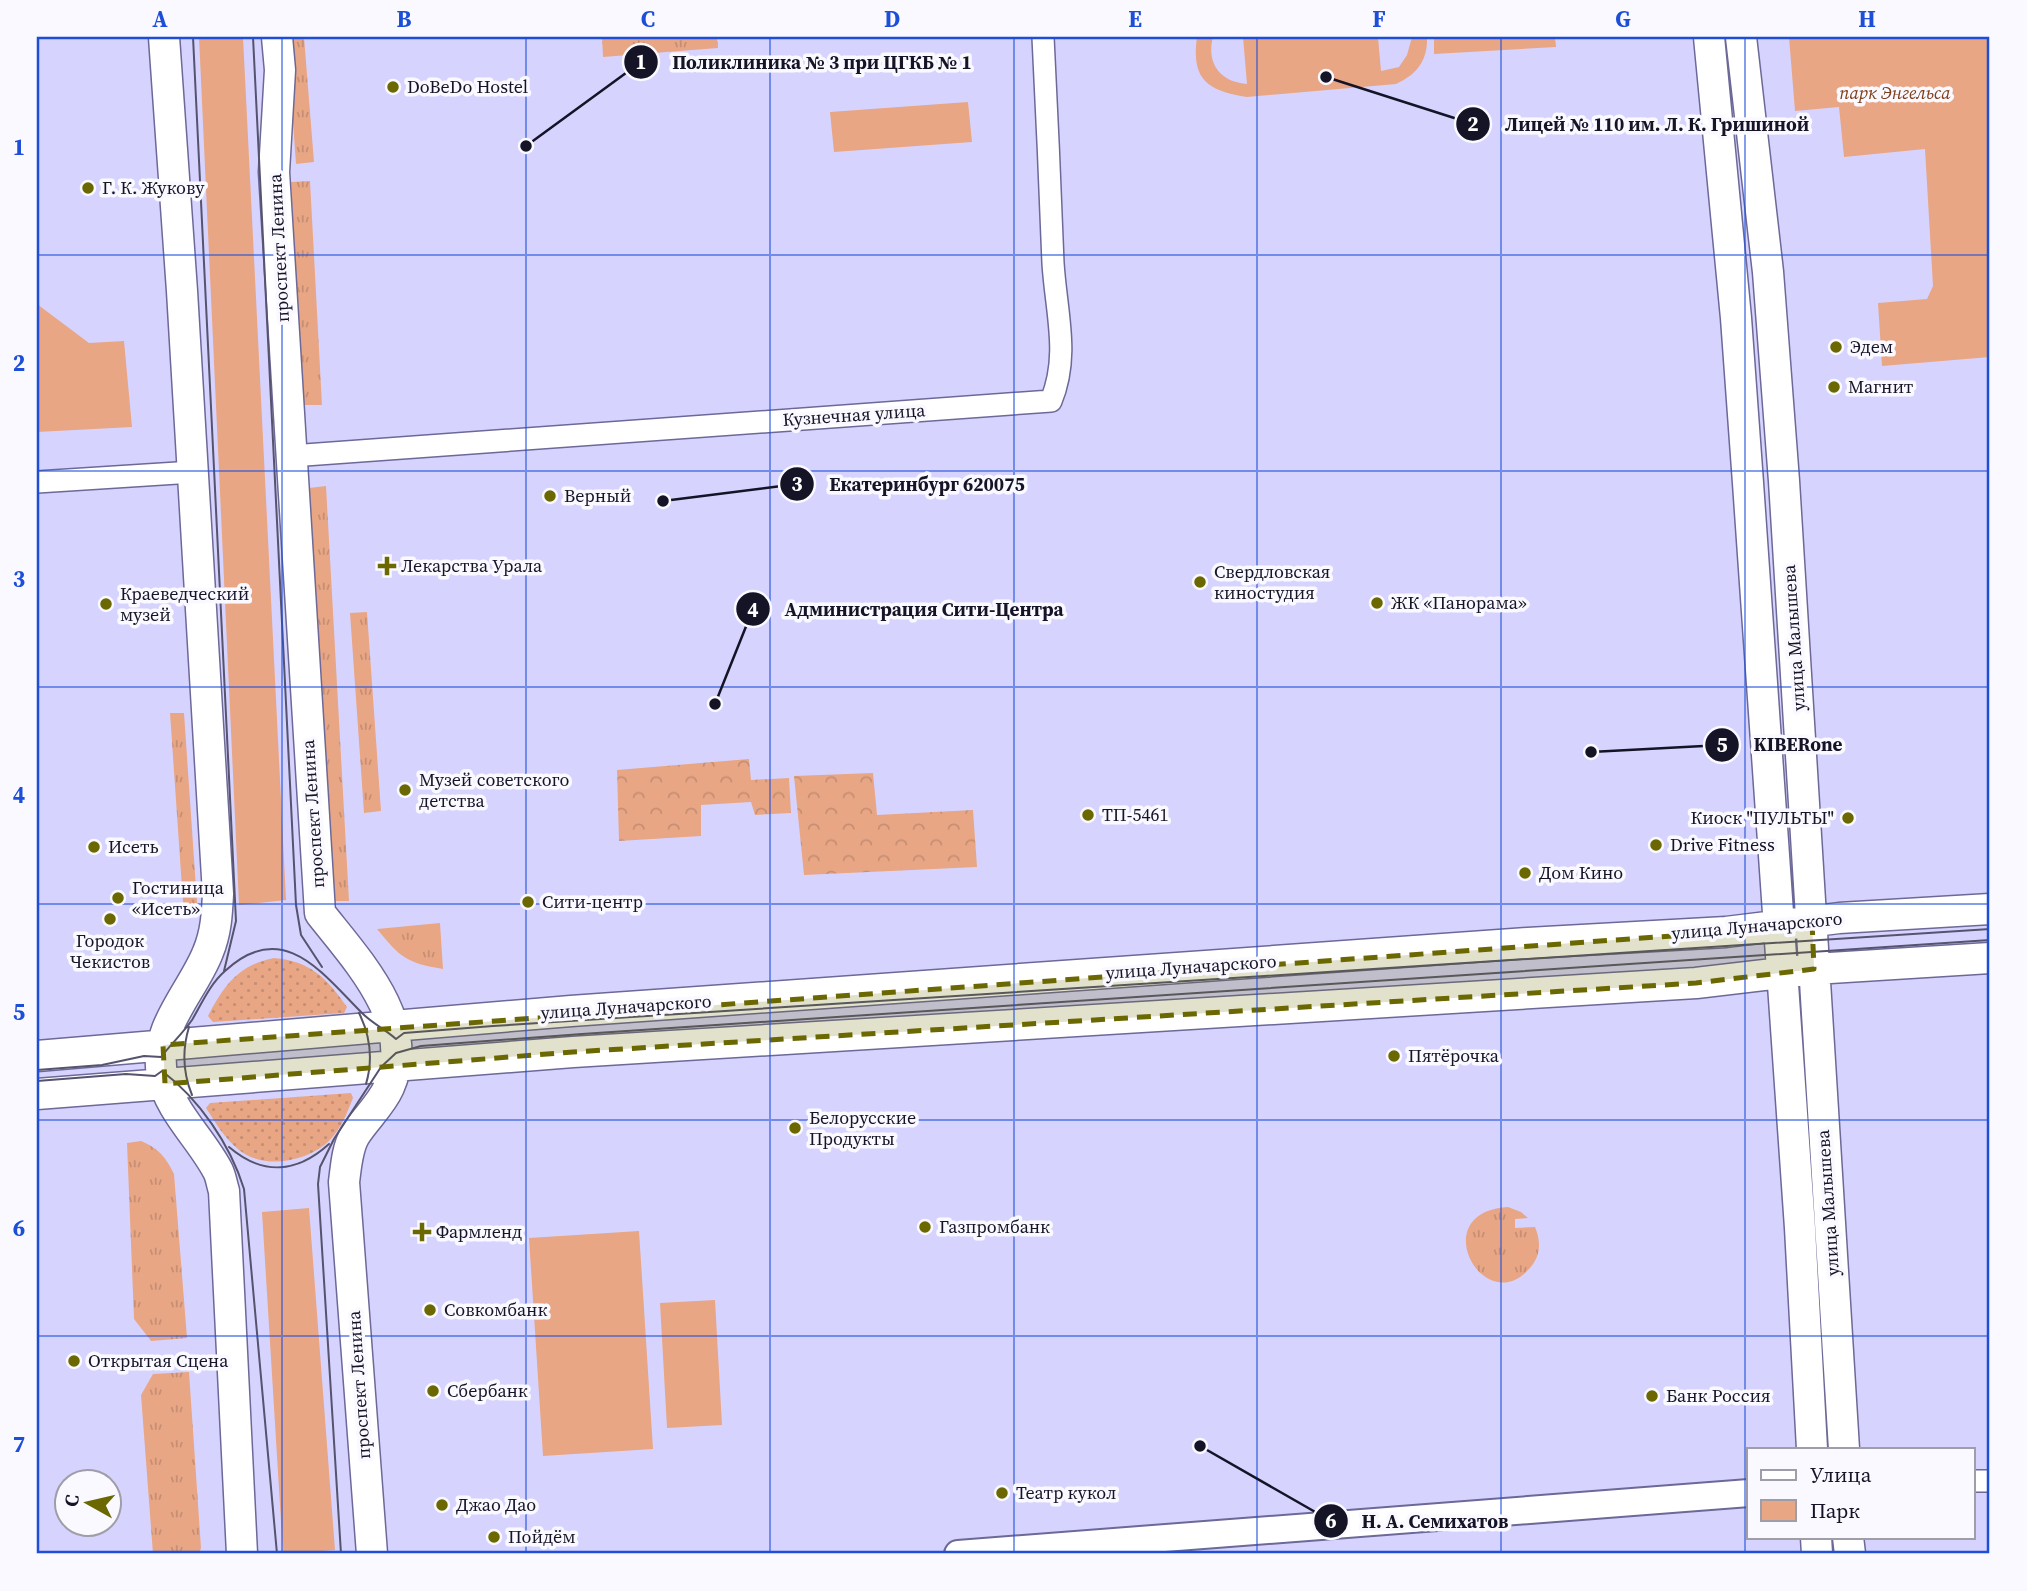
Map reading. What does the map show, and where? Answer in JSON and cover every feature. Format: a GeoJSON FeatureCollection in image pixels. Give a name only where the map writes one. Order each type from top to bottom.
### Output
{"type":"FeatureCollection","features":[{"type":"Feature","properties":{"kind":"main road"},"geometry":{"type":"LineString","coordinates":[[164,37],[218,894],[217,922],[209,950],[192,986],[173,1015],[163,1045],[162,1071],[165,1084],[182,1118],[218,1171],[224,1191],[242,1554]]}},
{"type":"Feature","properties":{"kind":"main road","name":"проспект Ленина"},"geometry":{"type":"LineString","coordinates":[[277,37],[280,70],[274,172],[320,913],[373,978],[396,1039],[395,1066],[389,1088],[353,1137],[344,1182],[372,1554]]}},
{"type":"Feature","properties":{"kind":"main road","name":"улица Малышева"},"geometry":{"type":"LineString","coordinates":[[1709,37],[1736,318],[1800,1228],[1812,1448]]}},
{"type":"Feature","properties":{"kind":"main road","name":"улица Малышева"},"geometry":{"type":"LineString","coordinates":[[1741,37],[1772,316],[1844,1448]]}},
{"type":"Feature","properties":{"kind":"main road","name":"улица Луначарского"},"geometry":{"type":"LineString","coordinates":[[163,1045],[571,1011],[1474,947],[1726,932],[1812,921],[1990,909]]}},
{"type":"Feature","properties":{"kind":"main road"},"geometry":{"type":"LineString","coordinates":[[37,1094],[573,1052],[1696,982],[1814,969],[1990,958]]}},
{"type":"Feature","properties":{"kind":"main road"},"geometry":{"type":"LineString","coordinates":[[37,1056],[163,1045]]}},
{"type":"Feature","properties":{"kind":"street","name":"Кузнечная улица"},"geometry":{"type":"LineString","coordinates":[[291,456],[1051,401],[1059,382],[1062,355],[1055,290],[1043,37]]}},
{"type":"Feature","properties":{"kind":"street"},"geometry":{"type":"LineString","coordinates":[[37,482],[193,472]]}},
{"type":"Feature","properties":{"kind":"street"},"geometry":{"type":"LineString","coordinates":[[958,1554],[1151,1548],[1747,1493]]}},
{"type":"Feature","properties":{"kind":"highlighted area"},"geometry":{"type":"Polygon","coordinates":[[[1812,921],[1814,969],[1696,983],[573,1052],[165,1084],[163,1045],[1726,932],[1812,921]]]}},
{"type":"Feature","properties":{"kind":"green space"},"geometry":{"type":"Polygon","coordinates":[[[199,37],[243,37],[286,900],[239,905],[199,37]]]}},
{"type":"Feature","properties":{"kind":"green space"},"geometry":{"type":"Polygon","coordinates":[[[287,37],[304,37],[314,162],[296,164],[287,37]]]}},
{"type":"Feature","properties":{"kind":"green space"},"geometry":{"type":"Polygon","coordinates":[[[602,37],[717,37],[718,48],[603,57],[602,37]]]}},
{"type":"Feature","properties":{"kind":"green space"},"geometry":{"type":"Polygon","coordinates":[[[1197,37],[1213,37],[1212,55],[1217,69],[1229,79],[1247,84],[1243,37],[1378,37],[1381,71],[1399,67],[1407,55],[1412,37],[1427,37],[1427,46],[1423,60],[1415,72],[1396,84],[1247,97],[1221,91],[1205,81],[1197,63],[1197,37]]]}},
{"type":"Feature","properties":{"kind":"green space"},"geometry":{"type":"Polygon","coordinates":[[[1434,37],[1555,37],[1556,47],[1434,54],[1434,37]]]}},
{"type":"Feature","properties":{"kind":"green space","name":"парк Энгельса"},"geometry":{"type":"Polygon","coordinates":[[[1789,37],[1990,37],[1990,357],[1882,366],[1878,303],[1927,299],[1933,286],[1925,149],[1844,157],[1839,107],[1795,111],[1789,37]]]}},
{"type":"Feature","properties":{"kind":"green space"},"geometry":{"type":"Polygon","coordinates":[[[968,102],[972,142],[834,152],[830,112],[968,102]]]}},
{"type":"Feature","properties":{"kind":"green space"},"geometry":{"type":"Polygon","coordinates":[[[310,181],[322,405],[303,405],[291,182],[310,181]]]}},
{"type":"Feature","properties":{"kind":"green space"},"geometry":{"type":"Polygon","coordinates":[[[37,304],[89,343],[124,341],[132,427],[37,432],[37,304]]]}},
{"type":"Feature","properties":{"kind":"green space"},"geometry":{"type":"Polygon","coordinates":[[[326,486],[349,901],[335,901],[309,488],[326,486]]]}},
{"type":"Feature","properties":{"kind":"green space"},"geometry":{"type":"Polygon","coordinates":[[[367,612],[381,811],[364,813],[350,613],[367,612]]]}},
{"type":"Feature","properties":{"kind":"green space"},"geometry":{"type":"Polygon","coordinates":[[[170,713],[184,713],[198,917],[184,917],[170,713]]]}},
{"type":"Feature","properties":{"kind":"green space"},"geometry":{"type":"Polygon","coordinates":[[[749,759],[751,780],[789,778],[791,813],[755,815],[751,802],[701,805],[701,836],[619,841],[617,770],[749,759]]]}},
{"type":"Feature","properties":{"kind":"green space"},"geometry":{"type":"Polygon","coordinates":[[[873,773],[877,815],[973,810],[977,867],[804,875],[794,776],[873,773]]]}},
{"type":"Feature","properties":{"kind":"green space"},"geometry":{"type":"Polygon","coordinates":[[[440,923],[443,969],[420,964],[405,957],[377,929],[440,923]]]}},
{"type":"Feature","properties":{"kind":"green space"},"geometry":{"type":"Polygon","coordinates":[[[274,958],[308,967],[325,980],[347,1007],[344,1013],[213,1022],[208,1016],[226,986],[251,966],[274,958]]]}},
{"type":"Feature","properties":{"kind":"green space"},"geometry":{"type":"Polygon","coordinates":[[[351,1093],[353,1098],[346,1115],[329,1141],[309,1154],[285,1161],[261,1160],[239,1150],[225,1136],[206,1108],[210,1103],[351,1093]]]}},
{"type":"Feature","properties":{"kind":"green space"},"geometry":{"type":"Polygon","coordinates":[[[141,1141],[161,1154],[174,1174],[187,1338],[151,1341],[134,1319],[127,1143],[141,1141]]]}},
{"type":"Feature","properties":{"kind":"green space"},"geometry":{"type":"Polygon","coordinates":[[[1508,1207],[1528,1218],[1515,1219],[1515,1228],[1535,1227],[1539,1243],[1538,1253],[1530,1268],[1512,1281],[1495,1282],[1481,1273],[1470,1259],[1466,1242],[1470,1226],[1483,1213],[1508,1207]]]}},
{"type":"Feature","properties":{"kind":"green space"},"geometry":{"type":"Polygon","coordinates":[[[309,1208],[335,1550],[283,1554],[262,1212],[309,1208]]]}},
{"type":"Feature","properties":{"kind":"green space"},"geometry":{"type":"Polygon","coordinates":[[[639,1231],[653,1449],[543,1456],[529,1238],[639,1231]]]}},
{"type":"Feature","properties":{"kind":"green space"},"geometry":{"type":"Polygon","coordinates":[[[715,1300],[722,1425],[667,1428],[660,1303],[715,1300]]]}},
{"type":"Feature","properties":{"kind":"green space"},"geometry":{"type":"Polygon","coordinates":[[[189,1372],[201,1548],[199,1554],[153,1554],[141,1395],[153,1374],[189,1372]]]}},
{"type":"Feature","properties":{"kind":"tram line"},"geometry":{"type":"LineString","coordinates":[[193,37],[236,921],[224,971]]}},
{"type":"Feature","properties":{"kind":"tram line"},"geometry":{"type":"LineString","coordinates":[[253,37],[296,905],[301,935],[322,967]]}},
{"type":"Feature","properties":{"kind":"tram line"},"geometry":{"type":"LineString","coordinates":[[37,1070],[102,1065],[144,1056],[161,1057],[192,1020],[220,976],[246,956],[265,949],[284,950],[301,957],[317,968],[366,1017],[396,1039],[404,1033],[493,1026],[1990,929]]}},
{"type":"Feature","properties":{"kind":"tram line"},"geometry":{"type":"LineString","coordinates":[[341,1554],[318,1184],[320,1167],[334,1139],[381,1067],[396,1053],[421,1046],[582,1034],[1990,940]]}},
{"type":"Feature","properties":{"kind":"tram line"},"geometry":{"type":"LineString","coordinates":[[359,1013],[369,1048],[366,1084]]}},
{"type":"Feature","properties":{"kind":"tram line"},"geometry":{"type":"LineString","coordinates":[[189,1027],[184,1061],[192,1095]]}},
{"type":"Feature","properties":{"kind":"tram line"},"geometry":{"type":"LineString","coordinates":[[37,1081],[126,1074],[155,1076],[162,1071],[201,1109],[222,1139],[244,1189],[277,1554]]}},
{"type":"Feature","properties":{"kind":"tram line"},"geometry":{"type":"LineString","coordinates":[[229,1147],[254,1163],[280,1167],[305,1161],[329,1144]]}},
{"type":"Feature","properties":{"kind":"place","name":"Лицей № 110 им. Л. К. Гришиной"},"geometry":{"type":"Point","coordinates":[1326,77]}},
{"type":"Feature","properties":{"kind":"place","name":"DoBeDo Hostel"},"geometry":{"type":"Point","coordinates":[393,87]}},
{"type":"Feature","properties":{"kind":"place","name":"Поликлиника № 3 при ЦГКБ № 1"},"geometry":{"type":"Point","coordinates":[526,146]}},
{"type":"Feature","properties":{"kind":"place","name":"Г. К. Жукову"},"geometry":{"type":"Point","coordinates":[88,188]}},
{"type":"Feature","properties":{"kind":"place","name":"Эдем"},"geometry":{"type":"Point","coordinates":[1836,347]}},
{"type":"Feature","properties":{"kind":"place","name":"Магнит"},"geometry":{"type":"Point","coordinates":[1834,387]}},
{"type":"Feature","properties":{"kind":"place","name":"Верный"},"geometry":{"type":"Point","coordinates":[550,496]}},
{"type":"Feature","properties":{"kind":"place","name":"Екатеринбург 620075"},"geometry":{"type":"Point","coordinates":[663,501]}},
{"type":"Feature","properties":{"kind":"place","name":"Лекарства Урала"},"geometry":{"type":"Point","coordinates":[387,566]}},
{"type":"Feature","properties":{"kind":"place","name":"Свердловская киностудия"},"geometry":{"type":"Point","coordinates":[1200,582]}},
{"type":"Feature","properties":{"kind":"place","name":"ЖК «Панорама»"},"geometry":{"type":"Point","coordinates":[1377,603]}},
{"type":"Feature","properties":{"kind":"place","name":"Краеведческий музей"},"geometry":{"type":"Point","coordinates":[106,604]}},
{"type":"Feature","properties":{"kind":"place","name":"Администрация Сити-Центра"},"geometry":{"type":"Point","coordinates":[715,704]}},
{"type":"Feature","properties":{"kind":"place","name":"KIBERone"},"geometry":{"type":"Point","coordinates":[1591,752]}},
{"type":"Feature","properties":{"kind":"place","name":"Музей советского детства"},"geometry":{"type":"Point","coordinates":[405,790]}},
{"type":"Feature","properties":{"kind":"place","name":"ТП-5461"},"geometry":{"type":"Point","coordinates":[1088,815]}},
{"type":"Feature","properties":{"kind":"place","name":"Киоск \"ПУЛЬТЫ\""},"geometry":{"type":"Point","coordinates":[1848,818]}},
{"type":"Feature","properties":{"kind":"place","name":"Drive Fitness"},"geometry":{"type":"Point","coordinates":[1656,845]}},
{"type":"Feature","properties":{"kind":"place","name":"Исеть"},"geometry":{"type":"Point","coordinates":[94,847]}},
{"type":"Feature","properties":{"kind":"place","name":"Дом Кино"},"geometry":{"type":"Point","coordinates":[1525,873]}},
{"type":"Feature","properties":{"kind":"place","name":"Гостиница «Исеть»"},"geometry":{"type":"Point","coordinates":[118,898]}},
{"type":"Feature","properties":{"kind":"place","name":"Сити-центр"},"geometry":{"type":"Point","coordinates":[528,902]}},
{"type":"Feature","properties":{"kind":"place","name":"Городок Чекистов"},"geometry":{"type":"Point","coordinates":[110,919]}},
{"type":"Feature","properties":{"kind":"place","name":"Пятёрочка"},"geometry":{"type":"Point","coordinates":[1394,1056]}},
{"type":"Feature","properties":{"kind":"place","name":"Белорусские Продукты"},"geometry":{"type":"Point","coordinates":[795,1128]}},
{"type":"Feature","properties":{"kind":"place","name":"Газпромбанк"},"geometry":{"type":"Point","coordinates":[925,1227]}},
{"type":"Feature","properties":{"kind":"place","name":"Фармленд"},"geometry":{"type":"Point","coordinates":[422,1232]}},
{"type":"Feature","properties":{"kind":"place","name":"Совкомбанк"},"geometry":{"type":"Point","coordinates":[430,1310]}},
{"type":"Feature","properties":{"kind":"place","name":"Открытая Сцена"},"geometry":{"type":"Point","coordinates":[74,1361]}},
{"type":"Feature","properties":{"kind":"place","name":"Сбербанк"},"geometry":{"type":"Point","coordinates":[433,1391]}},
{"type":"Feature","properties":{"kind":"place","name":"Банк Россия"},"geometry":{"type":"Point","coordinates":[1652,1396]}},
{"type":"Feature","properties":{"kind":"place","name":"Н. А. Семихатов"},"geometry":{"type":"Point","coordinates":[1200,1446]}},
{"type":"Feature","properties":{"kind":"place","name":"Театр кукол"},"geometry":{"type":"Point","coordinates":[1002,1493]}},
{"type":"Feature","properties":{"kind":"place","name":"Джао Дао"},"geometry":{"type":"Point","coordinates":[442,1505]}},
{"type":"Feature","properties":{"kind":"place","name":"Пойдём"},"geometry":{"type":"Point","coordinates":[494,1537]}}]}
